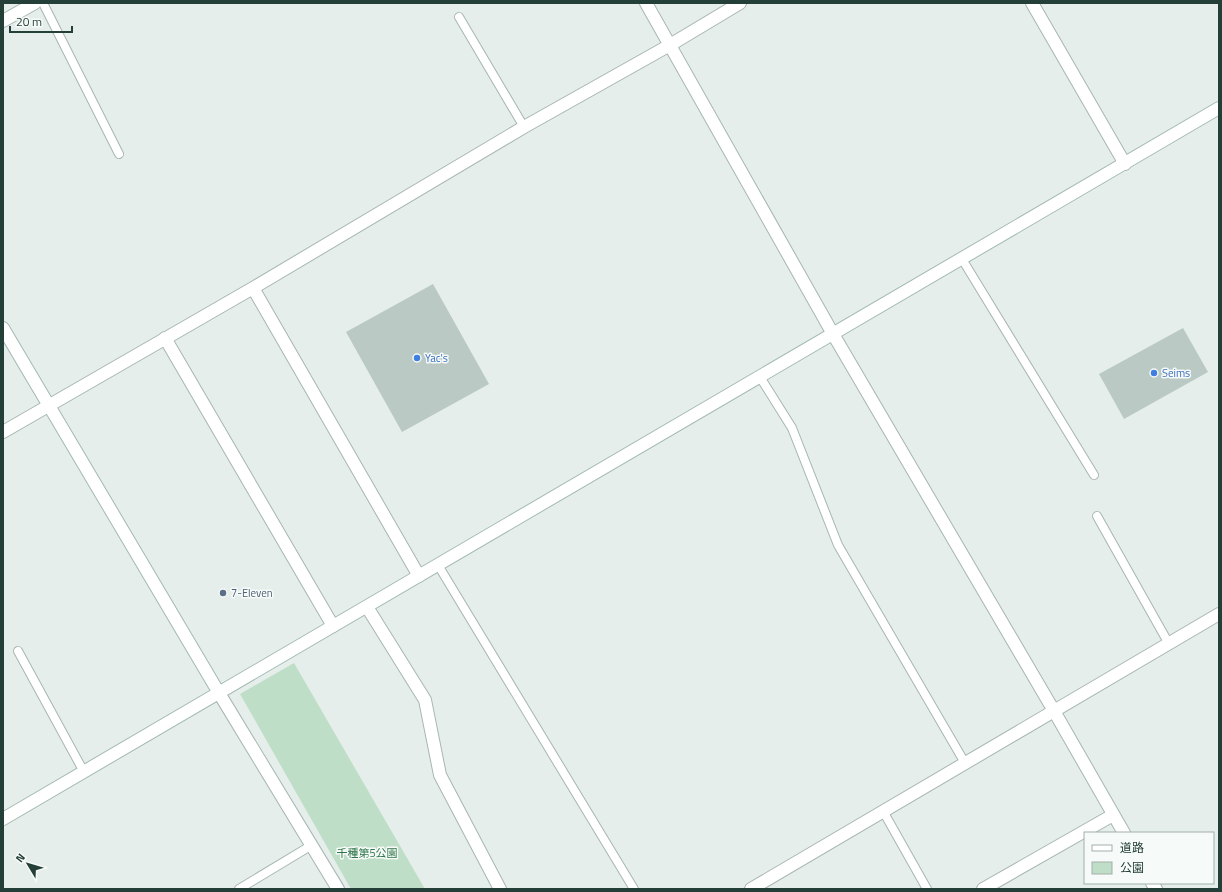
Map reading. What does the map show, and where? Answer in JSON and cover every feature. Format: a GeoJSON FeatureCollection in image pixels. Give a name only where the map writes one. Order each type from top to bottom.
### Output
{"type":"FeatureCollection","features":[{"type":"Feature","properties":{"kind":"street"},"geometry":{"type":"LineString","coordinates":[[3,21],[35,3]]}},
{"type":"Feature","properties":{"kind":"street"},"geometry":{"type":"LineString","coordinates":[[646,3],[833,334],[1123,832]]}},
{"type":"Feature","properties":{"kind":"street"},"geometry":{"type":"LineString","coordinates":[[3,432],[253,288],[524,127],[670,45],[740,3]]}},
{"type":"Feature","properties":{"kind":"street"},"geometry":{"type":"LineString","coordinates":[[1032,3],[1125,164]]}},
{"type":"Feature","properties":{"kind":"street"},"geometry":{"type":"LineString","coordinates":[[3,820],[1219,108]]}},
{"type":"Feature","properties":{"kind":"street"},"geometry":{"type":"LineString","coordinates":[[253,288],[419,576]]}},
{"type":"Feature","properties":{"kind":"street"},"geometry":{"type":"LineString","coordinates":[[3,328],[219,693],[338,889]]}},
{"type":"Feature","properties":{"kind":"street"},"geometry":{"type":"LineString","coordinates":[[165,338],[333,626]]}},
{"type":"Feature","properties":{"kind":"street"},"geometry":{"type":"LineString","coordinates":[[367,607],[425,700],[440,775],[500,889]]}},
{"type":"Feature","properties":{"kind":"street"},"geometry":{"type":"LineString","coordinates":[[751,889],[1219,614]]}},
{"type":"Feature","properties":{"kind":"street"},"geometry":{"type":"LineString","coordinates":[[983,889],[1113,815]]}},
{"type":"Feature","properties":{"kind":"lane"},"geometry":{"type":"LineString","coordinates":[[43,3],[119,154]]}},
{"type":"Feature","properties":{"kind":"lane"},"geometry":{"type":"LineString","coordinates":[[459,17],[524,127]]}},
{"type":"Feature","properties":{"kind":"lane"},"geometry":{"type":"LineString","coordinates":[[962,259],[1094,475]]}},
{"type":"Feature","properties":{"kind":"lane"},"geometry":{"type":"LineString","coordinates":[[760,377],[792,428],[838,545],[965,763]]}},
{"type":"Feature","properties":{"kind":"lane"},"geometry":{"type":"LineString","coordinates":[[1097,516],[1169,644]]}},
{"type":"Feature","properties":{"kind":"lane"},"geometry":{"type":"LineString","coordinates":[[438,565],[634,889]]}},
{"type":"Feature","properties":{"kind":"lane"},"geometry":{"type":"LineString","coordinates":[[18,651],[84,772]]}},
{"type":"Feature","properties":{"kind":"lane"},"geometry":{"type":"LineString","coordinates":[[883,811],[927,889]]}},
{"type":"Feature","properties":{"kind":"lane"},"geometry":{"type":"LineString","coordinates":[[239,889],[312,845]]}},
{"type":"Feature","properties":{"kind":"green space","name":"千種第5公園"},"geometry":{"type":"Polygon","coordinates":[[[294,663],[425,889],[351,889],[240,694],[294,663]]]}},
{"type":"Feature","properties":{"kind":"building","name":"Yac's"},"geometry":{"type":"Polygon","coordinates":[[[433,284],[489,384],[402,432],[346,332],[433,284]]]}},
{"type":"Feature","properties":{"kind":"building","name":"Seims"},"geometry":{"type":"Polygon","coordinates":[[[1183,328],[1208,372],[1124,419],[1099,374],[1183,328]]]}},
{"type":"Feature","properties":{"kind":"place","name":"Yac's"},"geometry":{"type":"Point","coordinates":[417,358]}},
{"type":"Feature","properties":{"kind":"place","name":"Seims"},"geometry":{"type":"Point","coordinates":[1154,373]}},
{"type":"Feature","properties":{"kind":"place","name":"7-Eleven"},"geometry":{"type":"Point","coordinates":[223,593]}}]}
